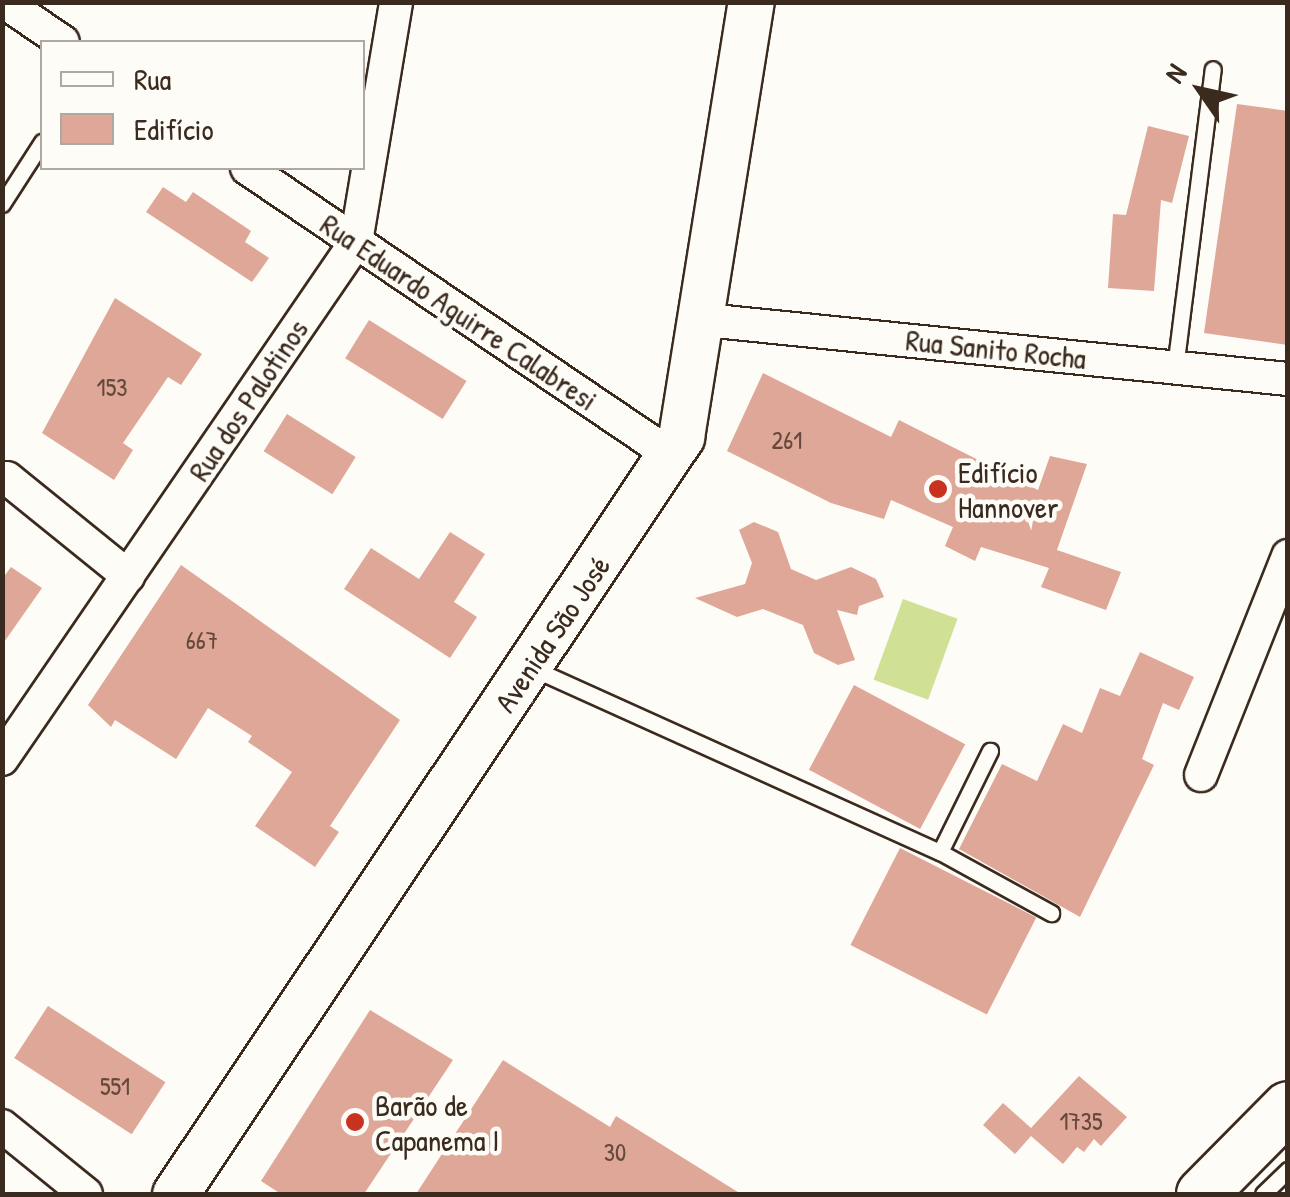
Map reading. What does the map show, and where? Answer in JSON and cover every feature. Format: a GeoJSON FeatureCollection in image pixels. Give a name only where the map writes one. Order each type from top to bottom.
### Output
{"type":"FeatureCollection","features":[{"type":"Feature","properties":{"kind":"main road"},"geometry":{"type":"LineString","coordinates":[[1202,1194],[1288,1108]]}},
{"type":"Feature","properties":{"kind":"street","name":"Rua dos Palotinos"},"geometry":{"type":"LineString","coordinates":[[2,759],[356,242],[396,2]]}},
{"type":"Feature","properties":{"kind":"street","name":"Avenida São José"},"geometry":{"type":"LineString","coordinates":[[181,1193],[672,456],[689,414],[751,2]]}},
{"type":"Feature","properties":{"kind":"street"},"geometry":{"type":"LineString","coordinates":[[15,6],[60,40]]}},
{"type":"Feature","properties":{"kind":"street","name":"Rua Eduardo Aguirre Calabresi"},"geometry":{"type":"LineString","coordinates":[[250,170],[672,456]]}},
{"type":"Feature","properties":{"kind":"street","name":"Rua Sanito Rocha"},"geometry":{"type":"LineString","coordinates":[[705,320],[1288,379]]}},
{"type":"Feature","properties":{"kind":"street"},"geometry":{"type":"LineString","coordinates":[[8,478],[128,576]]}},
{"type":"Feature","properties":{"kind":"street"},"geometry":{"type":"LineString","coordinates":[[1201,775],[1288,556]]}},
{"type":"Feature","properties":{"kind":"street"},"geometry":{"type":"LineString","coordinates":[[2,1126],[86,1194]]}},
{"type":"Feature","properties":{"kind":"lane"},"geometry":{"type":"LineString","coordinates":[[1174,368],[1213,69]]}},
{"type":"Feature","properties":{"kind":"lane"},"geometry":{"type":"LineString","coordinates":[[2,204],[40,145]]}},
{"type":"Feature","properties":{"kind":"lane"},"geometry":{"type":"LineString","coordinates":[[530,667],[940,852],[1051,912]]}},
{"type":"Feature","properties":{"kind":"lane"},"geometry":{"type":"LineString","coordinates":[[940,852],[990,751]]}},
{"type":"Feature","properties":{"kind":"lane"},"geometry":{"type":"LineString","coordinates":[[1263,1194],[1288,1170]]}},
{"type":"Feature","properties":{"kind":"green space"},"geometry":{"type":"Polygon","coordinates":[[[903,599],[958,619],[928,700],[874,680],[903,599]]]}},
{"type":"Feature","properties":{"kind":"building"},"geometry":{"type":"Polygon","coordinates":[[[1237,104],[1288,111],[1288,345],[1204,333],[1237,104]]]}},
{"type":"Feature","properties":{"kind":"building"},"geometry":{"type":"Polygon","coordinates":[[[1148,126],[1189,136],[1172,203],[1161,200],[1154,291],[1108,288],[1113,214],[1126,215],[1148,126]]]}},
{"type":"Feature","properties":{"kind":"building"},"geometry":{"type":"Polygon","coordinates":[[[163,187],[186,202],[193,192],[251,231],[245,242],[269,258],[252,282],[146,212],[163,187]]]}},
{"type":"Feature","properties":{"kind":"building"},"geometry":{"type":"Polygon","coordinates":[[[115,298],[202,354],[181,385],[168,377],[123,443],[133,450],[114,480],[42,433],[115,298]]]}},
{"type":"Feature","properties":{"kind":"building"},"geometry":{"type":"Polygon","coordinates":[[[369,320],[467,381],[443,419],[345,358],[369,320]]]}},
{"type":"Feature","properties":{"kind":"building"},"geometry":{"type":"Polygon","coordinates":[[[763,373],[891,437],[899,420],[1038,490],[1050,456],[1087,464],[1057,550],[1121,572],[1106,610],[1041,587],[1049,568],[981,547],[975,561],[945,546],[953,527],[891,500],[884,519],[831,503],[727,451],[763,373]]]}},
{"type":"Feature","properties":{"kind":"building"},"geometry":{"type":"Polygon","coordinates":[[[287,414],[356,457],[332,494],[264,451],[287,414]]]}},
{"type":"Feature","properties":{"kind":"building"},"geometry":{"type":"Polygon","coordinates":[[[754,522],[778,532],[791,569],[816,580],[851,567],[876,579],[884,597],[859,606],[857,615],[837,610],[855,660],[838,665],[814,653],[803,625],[763,609],[737,617],[695,598],[745,584],[752,563],[739,530],[754,522]]]}},
{"type":"Feature","properties":{"kind":"building"},"geometry":{"type":"Polygon","coordinates":[[[450,532],[485,554],[454,602],[477,617],[450,658],[344,589],[371,548],[419,579],[450,532]]]}},
{"type":"Feature","properties":{"kind":"building"},"geometry":{"type":"Polygon","coordinates":[[[181,565],[400,720],[330,826],[339,832],[315,867],[255,826],[292,772],[248,742],[252,736],[208,708],[176,759],[115,720],[111,727],[88,705],[181,565]]]}},
{"type":"Feature","properties":{"kind":"building"},"geometry":{"type":"Polygon","coordinates":[[[11,567],[42,588],[2,645],[2,579],[11,567]]]}},
{"type":"Feature","properties":{"kind":"building"},"geometry":{"type":"Polygon","coordinates":[[[1140,652],[1194,677],[1179,710],[1163,703],[1142,759],[1154,765],[1080,917],[959,849],[1002,764],[1037,781],[1063,724],[1082,733],[1100,688],[1120,696],[1140,652]]]}},
{"type":"Feature","properties":{"kind":"building"},"geometry":{"type":"Polygon","coordinates":[[[854,685],[965,744],[920,829],[809,770],[854,685]]]}},
{"type":"Feature","properties":{"kind":"building"},"geometry":{"type":"Polygon","coordinates":[[[900,848],[1036,917],[987,1015],[851,945],[900,848]]]}},
{"type":"Feature","properties":{"kind":"building"},"geometry":{"type":"Polygon","coordinates":[[[48,1006],[165,1082],[132,1134],[14,1058],[48,1006]]]}},
{"type":"Feature","properties":{"kind":"building","name":"Barão de Capanema I"},"geometry":{"type":"Polygon","coordinates":[[[370,1010],[453,1060],[364,1194],[281,1194],[261,1181],[370,1010]]]}},
{"type":"Feature","properties":{"kind":"building"},"geometry":{"type":"Polygon","coordinates":[[[503,1060],[610,1127],[616,1116],[741,1194],[416,1194],[503,1060]]]}},
{"type":"Feature","properties":{"kind":"building"},"geometry":{"type":"Polygon","coordinates":[[[1079,1076],[1127,1117],[1101,1146],[1094,1139],[1084,1152],[1077,1147],[1063,1164],[1031,1136],[1015,1154],[983,1125],[1003,1103],[1031,1128],[1079,1076]]]}},
{"type":"Feature","properties":{"kind":"place","name":"Edifício Hannover"},"geometry":{"type":"Point","coordinates":[938,489]}},
{"type":"Feature","properties":{"kind":"place","name":"Barão de Capanema I"},"geometry":{"type":"Point","coordinates":[355,1122]}}]}
